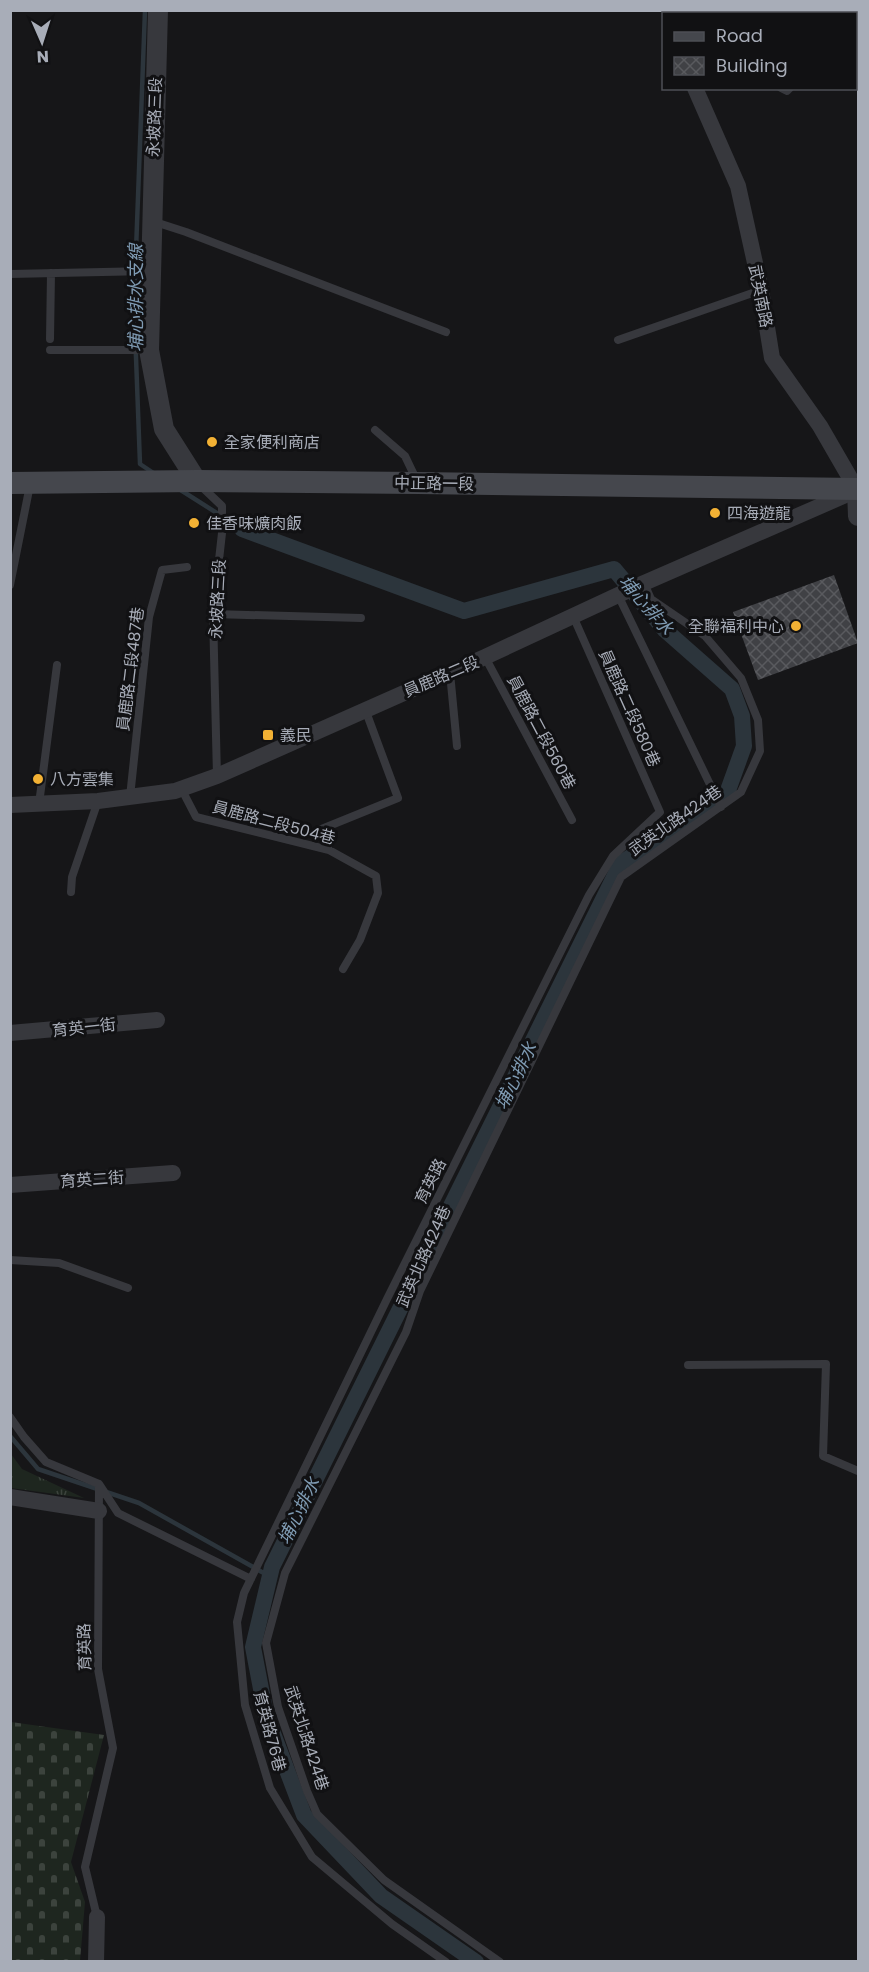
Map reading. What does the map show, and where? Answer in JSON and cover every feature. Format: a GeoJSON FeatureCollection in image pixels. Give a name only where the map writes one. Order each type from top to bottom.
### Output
{"type":"FeatureCollection","features":[{"type":"Feature","properties":{"kind":"main road","name":"中正路一段"},"geometry":{"type":"LineString","coordinates":[[21,483],[197,481],[858,490]]}},
{"type":"Feature","properties":{"kind":"street","name":"永坡路三段"},"geometry":{"type":"LineString","coordinates":[[158,10],[148,350],[164,429],[197,481]]}},
{"type":"Feature","properties":{"kind":"street","name":"武英南路"},"geometry":{"type":"LineString","coordinates":[[696,90],[738,186],[761,290],[772,358],[820,426],[858,490]]}},
{"type":"Feature","properties":{"kind":"street"},"geometry":{"type":"LineString","coordinates":[[858,490],[858,516]]}},
{"type":"Feature","properties":{"kind":"street","name":"員鹿路二段"},"geometry":{"type":"LineString","coordinates":[[10,805],[98,801],[182,790],[218,776],[364,709],[450,673],[644,583],[858,490]]}},
{"type":"Feature","properties":{"kind":"street","name":"育英一街"},"geometry":{"type":"LineString","coordinates":[[10,1032],[157,1020]]}},
{"type":"Feature","properties":{"kind":"street","name":"育英二街"},"geometry":{"type":"LineString","coordinates":[[10,1185],[173,1173]]}},
{"type":"Feature","properties":{"kind":"street"},"geometry":{"type":"LineString","coordinates":[[10,1497],[99,1510]]}},
{"type":"Feature","properties":{"kind":"street"},"geometry":{"type":"LineString","coordinates":[[96,1962],[97,1917]]}},
{"type":"Feature","properties":{"kind":"lane"},"geometry":{"type":"LineString","coordinates":[[151,221],[186,232],[446,332]]}},
{"type":"Feature","properties":{"kind":"lane"},"geometry":{"type":"LineString","coordinates":[[10,274],[150,271]]}},
{"type":"Feature","properties":{"kind":"lane"},"geometry":{"type":"LineString","coordinates":[[50,339],[51,273]]}},
{"type":"Feature","properties":{"kind":"lane"},"geometry":{"type":"LineString","coordinates":[[618,340],[761,290]]}},
{"type":"Feature","properties":{"kind":"lane"},"geometry":{"type":"LineString","coordinates":[[50,350],[148,350]]}},
{"type":"Feature","properties":{"kind":"lane"},"geometry":{"type":"LineString","coordinates":[[375,430],[405,456],[418,483]]}},
{"type":"Feature","properties":{"kind":"lane","name":"永坡路三段"},"geometry":{"type":"LineString","coordinates":[[197,481],[222,506],[222,533],[213,614],[218,776]]}},
{"type":"Feature","properties":{"kind":"lane"},"geometry":{"type":"LineString","coordinates":[[10,585],[21,483]]}},
{"type":"Feature","properties":{"kind":"lane","name":"員鹿路二段487巷"},"geometry":{"type":"LineString","coordinates":[[130,797],[149,617],[162,570],[187,567]]}},
{"type":"Feature","properties":{"kind":"lane","name":"武英北路424巷"},"geometry":{"type":"LineString","coordinates":[[500,1962],[384,1880],[317,1814],[278,1707],[266,1643],[285,1573],[406,1332],[420,1291],[621,877],[741,792],[760,751],[758,720],[741,678],[705,636],[651,599],[644,583]]}},
{"type":"Feature","properties":{"kind":"lane"},"geometry":{"type":"LineString","coordinates":[[618,595],[721,807]]}},
{"type":"Feature","properties":{"kind":"lane"},"geometry":{"type":"LineString","coordinates":[[213,614],[361,618]]}},
{"type":"Feature","properties":{"kind":"lane","name":"員鹿路二段580巷"},"geometry":{"type":"LineString","coordinates":[[573,616],[660,812]]}},
{"type":"Feature","properties":{"kind":"lane","name":"員鹿路二段560巷"},"geometry":{"type":"LineString","coordinates":[[485,657],[572,820]]}},
{"type":"Feature","properties":{"kind":"lane"},"geometry":{"type":"LineString","coordinates":[[39,804],[57,665]]}},
{"type":"Feature","properties":{"kind":"lane"},"geometry":{"type":"LineString","coordinates":[[450,673],[457,746]]}},
{"type":"Feature","properties":{"kind":"lane"},"geometry":{"type":"LineString","coordinates":[[329,850],[319,830],[398,798],[364,709]]}},
{"type":"Feature","properties":{"kind":"lane","name":"員鹿路二段504巷"},"geometry":{"type":"LineString","coordinates":[[182,790],[196,817],[329,850],[376,876],[378,893],[360,940],[343,969]]}},
{"type":"Feature","properties":{"kind":"lane"},"geometry":{"type":"LineString","coordinates":[[71,892],[72,877],[98,801]]}},
{"type":"Feature","properties":{"kind":"lane","name":"育英路"},"geometry":{"type":"LineString","coordinates":[[251,1579],[387,1299],[589,895],[613,856],[660,812]]}},
{"type":"Feature","properties":{"kind":"lane"},"geometry":{"type":"LineString","coordinates":[[10,1260],[59,1263],[128,1288]]}},
{"type":"Feature","properties":{"kind":"lane"},"geometry":{"type":"LineString","coordinates":[[688,1365],[826,1364],[823,1456],[858,1471]]}},
{"type":"Feature","properties":{"kind":"lane"},"geometry":{"type":"LineString","coordinates":[[10,1418],[46,1462],[99,1484],[118,1513],[251,1579]]}},
{"type":"Feature","properties":{"kind":"lane","name":"育英路"},"geometry":{"type":"LineString","coordinates":[[97,1917],[85,1867],[113,1748],[98,1669],[99,1484]]}},
{"type":"Feature","properties":{"kind":"lane","name":"育英路76巷"},"geometry":{"type":"LineString","coordinates":[[251,1579],[244,1593],[237,1622],[245,1705],[270,1788],[312,1857],[392,1924],[446,1962]]}},
{"type":"Feature","properties":{"kind":"green space"},"geometry":{"type":"Polygon","coordinates":[[[11,1454],[22,1469],[84,1498],[11,1488],[11,1454]]]}},
{"type":"Feature","properties":{"kind":"green space"},"geometry":{"type":"Polygon","coordinates":[[[11,1722],[104,1735],[71,1862],[85,1902],[80,1961],[11,1961],[11,1722]]]}},
{"type":"Feature","properties":{"kind":"building","name":"全聯福利中心"},"geometry":{"type":"Polygon","coordinates":[[[834,575],[858,643],[758,680],[733,612],[834,575]]]}},
{"type":"Feature","properties":{"kind":"waterway","name":"埔心排水支線"},"geometry":{"type":"LineString","coordinates":[[145,10],[134,304],[140,464],[155,474]]}},
{"type":"Feature","properties":{"kind":"waterway","name":"埔心排水支線"},"geometry":{"type":"LineString","coordinates":[[179,489],[242,529]]}},
{"type":"Feature","properties":{"kind":"waterway","name":"埔心排水"},"geometry":{"type":"LineString","coordinates":[[242,529],[464,611],[614,569],[665,630],[732,689],[742,716],[744,746],[726,796],[621,863],[272,1567],[253,1647],[266,1715],[304,1815],[381,1896],[476,1962]]}},
{"type":"Feature","properties":{"kind":"waterway"},"geometry":{"type":"LineString","coordinates":[[10,1436],[38,1469],[139,1503],[269,1576]]}},
{"type":"Feature","properties":{"kind":"place","name":"全家便利商店"},"geometry":{"type":"Point","coordinates":[212,442]}},
{"type":"Feature","properties":{"kind":"place","name":"四海遊龍"},"geometry":{"type":"Point","coordinates":[715,513]}},
{"type":"Feature","properties":{"kind":"place","name":"佳香味爌肉飯"},"geometry":{"type":"Point","coordinates":[194,523]}},
{"type":"Feature","properties":{"kind":"place","name":"全聯福利中心"},"geometry":{"type":"Point","coordinates":[796,626]}},
{"type":"Feature","properties":{"kind":"place","name":"義民"},"geometry":{"type":"Point","coordinates":[268,735]}},
{"type":"Feature","properties":{"kind":"place","name":"八方雲集"},"geometry":{"type":"Point","coordinates":[38,779]}}]}
